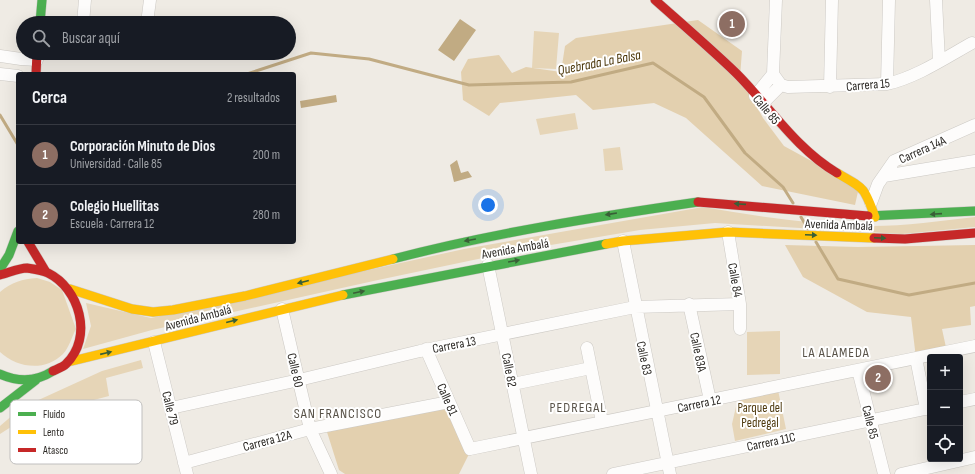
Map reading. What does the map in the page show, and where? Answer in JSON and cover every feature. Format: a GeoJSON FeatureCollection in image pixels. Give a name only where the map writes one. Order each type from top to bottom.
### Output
{"type":"FeatureCollection","features":[{"type":"Feature","properties":{"kind":"main road"},"geometry":{"type":"LineString","coordinates":[[41,16],[42,0]]}},
{"type":"Feature","properties":{"kind":"main road","name":"Calle 85"},"geometry":{"type":"LineString","coordinates":[[655,0],[737,74],[785,130],[804,148],[825,166],[866,192],[875,217]]}},
{"type":"Feature","properties":{"kind":"main road"},"geometry":{"type":"LineString","coordinates":[[36,72],[37,60]]}},
{"type":"Feature","properties":{"kind":"main road","name":"Avenida Ambalá"},"geometry":{"type":"LineString","coordinates":[[70,289],[132,309],[153,312],[245,296],[459,242],[609,215],[702,201],[875,217],[975,211]]}},
{"type":"Feature","properties":{"kind":"main road","name":"Avenida Ambalá"},"geometry":{"type":"LineString","coordinates":[[68,362],[154,342],[282,309],[488,265],[623,241],[728,232],[905,239],[975,233]]}},
{"type":"Feature","properties":{"kind":"main road"},"geometry":{"type":"LineString","coordinates":[[0,269],[9,255],[16,236]]}},
{"type":"Feature","properties":{"kind":"main road"},"geometry":{"type":"LineString","coordinates":[[29,244],[36,258],[46,272]]}},
{"type":"Feature","properties":{"kind":"main road"},"geometry":{"type":"LineString","coordinates":[[0,275],[9,271],[27,268],[46,272],[59,279],[70,289],[78,303],[82,318],[82,334],[77,348],[68,362],[54,373],[36,380],[10,400]]}},
{"type":"Feature","properties":{"kind":"main road"},"geometry":{"type":"LineString","coordinates":[[0,374],[20,380],[36,380]]}},
{"type":"Feature","properties":{"kind":"main road"},"geometry":{"type":"LineString","coordinates":[[0,408],[10,400]]}},
{"type":"Feature","properties":{"kind":"street"},"geometry":{"type":"LineString","coordinates":[[84,16],[85,0]]}},
{"type":"Feature","properties":{"kind":"street"},"geometry":{"type":"LineString","coordinates":[[148,16],[150,0]]}},
{"type":"Feature","properties":{"kind":"street"},"geometry":{"type":"LineString","coordinates":[[759,100],[773,74],[776,0]]}},
{"type":"Feature","properties":{"kind":"street"},"geometry":{"type":"LineString","coordinates":[[830,87],[832,0]]}},
{"type":"Feature","properties":{"kind":"street"},"geometry":{"type":"LineString","coordinates":[[887,84],[888,0]]}},
{"type":"Feature","properties":{"kind":"street"},"geometry":{"type":"LineString","coordinates":[[936,0],[939,61]]}},
{"type":"Feature","properties":{"kind":"street","name":"Carrera 15"},"geometry":{"type":"LineString","coordinates":[[781,85],[788,87],[830,87],[887,84],[899,81],[972,43]]}},
{"type":"Feature","properties":{"kind":"street"},"geometry":{"type":"LineString","coordinates":[[0,56],[16,56]]}},
{"type":"Feature","properties":{"kind":"street"},"geometry":{"type":"LineString","coordinates":[[0,74],[16,76]]}},
{"type":"Feature","properties":{"kind":"street"},"geometry":{"type":"LineString","coordinates":[[759,100],[781,85],[773,74]]}},
{"type":"Feature","properties":{"kind":"street","name":"Carrera 14A"},"geometry":{"type":"LineString","coordinates":[[871,203],[881,180],[894,161],[975,125]]}},
{"type":"Feature","properties":{"kind":"street"},"geometry":{"type":"LineString","coordinates":[[881,180],[975,161]]}},
{"type":"Feature","properties":{"kind":"street","name":"Calle 84"},"geometry":{"type":"LineString","coordinates":[[728,232],[740,304],[740,329]]}},
{"type":"Feature","properties":{"kind":"street","name":"Calle 83"},"geometry":{"type":"LineString","coordinates":[[623,241],[656,412],[669,468]]}},
{"type":"Feature","properties":{"kind":"street","name":"Calle 82"},"geometry":{"type":"LineString","coordinates":[[488,265],[531,474]]}},
{"type":"Feature","properties":{"kind":"street","name":"Carrera 13"},"geometry":{"type":"LineString","coordinates":[[171,408],[299,380],[426,349],[502,335],[635,307],[689,304],[740,304]]}},
{"type":"Feature","properties":{"kind":"street","name":"Calle 83A"},"geometry":{"type":"LineString","coordinates":[[689,304],[710,400]]}},
{"type":"Feature","properties":{"kind":"street","name":"Calle 80"},"geometry":{"type":"LineString","coordinates":[[282,309],[310,429],[331,474]]}},
{"type":"Feature","properties":{"kind":"street","name":"Calle 79"},"geometry":{"type":"LineString","coordinates":[[154,342],[186,468]]}},
{"type":"Feature","properties":{"kind":"street","name":"Carrera 12"},"geometry":{"type":"LineString","coordinates":[[470,449],[975,346]]}},
{"type":"Feature","properties":{"kind":"street"},"geometry":{"type":"LineString","coordinates":[[587,348],[602,422]]}},
{"type":"Feature","properties":{"kind":"street","name":"Calle 81"},"geometry":{"type":"LineString","coordinates":[[426,349],[470,449]]}},
{"type":"Feature","properties":{"kind":"street"},"geometry":{"type":"LineString","coordinates":[[916,358],[927,404]]}},
{"type":"Feature","properties":{"kind":"street"},"geometry":{"type":"LineString","coordinates":[[513,384],[591,368]]}},
{"type":"Feature","properties":{"kind":"street","name":"Calle 85"},"geometry":{"type":"LineString","coordinates":[[858,370],[884,474]]}},
{"type":"Feature","properties":{"kind":"street"},"geometry":{"type":"LineString","coordinates":[[963,401],[975,398]]}},
{"type":"Feature","properties":{"kind":"street","name":"Carrera 12A"},"geometry":{"type":"LineString","coordinates":[[186,468],[310,429],[444,403]]}},
{"type":"Feature","properties":{"kind":"street","name":"Carrera 11C"},"geometry":{"type":"LineString","coordinates":[[612,474],[669,468],[870,420],[927,408]]}},
{"type":"Feature","properties":{"kind":"street"},"geometry":{"type":"LineString","coordinates":[[901,474],[939,470],[975,457]]}},
{"type":"Feature","properties":{"kind":"green space"},"geometry":{"type":"Polygon","coordinates":[[[534,31],[559,33],[556,69],[532,68],[534,31]]]}},
{"type":"Feature","properties":{"kind":"green space"},"geometry":{"type":"Polygon","coordinates":[[[575,113],[578,129],[540,135],[536,119],[575,113]]]}},
{"type":"Feature","properties":{"kind":"green space"},"geometry":{"type":"Polygon","coordinates":[[[620,147],[623,170],[605,171],[603,149],[620,147]]]}},
{"type":"Feature","properties":{"kind":"green space"},"geometry":{"type":"Polygon","coordinates":[[[703,207],[782,219],[863,226],[905,225],[975,217],[975,227],[902,234],[715,223],[640,230],[521,250],[378,280],[152,330],[83,349],[91,326],[86,303],[151,318],[464,249],[703,207]]]}},
{"type":"Feature","properties":{"kind":"green space"},"geometry":{"type":"Polygon","coordinates":[[[37,278],[50,282],[62,290],[76,329],[69,345],[63,354],[56,360],[48,364],[31,366],[14,362],[0,352],[0,292],[17,282],[37,278]]]}},
{"type":"Feature","properties":{"kind":"green space"},"geometry":{"type":"Polygon","coordinates":[[[780,331],[780,374],[747,375],[747,332],[780,331]]]}},
{"type":"Feature","properties":{"kind":"green space"},"geometry":{"type":"Polygon","coordinates":[[[141,360],[143,368],[106,378],[109,396],[94,400],[39,400],[102,371],[141,360]]]}},
{"type":"Feature","properties":{"kind":"green space","name":"Parque del Pedregal"},"geometry":{"type":"Polygon","coordinates":[[[778,390],[786,429],[735,441],[732,424],[738,398],[778,390]]]}},
{"type":"Feature","properties":{"kind":"green space"},"geometry":{"type":"Polygon","coordinates":[[[10,417],[10,428],[0,434],[0,426],[10,417]]]}},
{"type":"Feature","properties":{"kind":"shaded area"},"geometry":{"type":"Polygon","coordinates":[[[460,19],[476,30],[454,61],[438,50],[460,19]]]}},
{"type":"Feature","properties":{"kind":"shaded area"},"geometry":{"type":"Polygon","coordinates":[[[698,20],[742,51],[740,77],[763,118],[784,146],[859,187],[855,205],[762,186],[686,118],[654,103],[593,110],[576,95],[500,103],[489,116],[463,100],[461,72],[468,59],[499,55],[512,73],[526,67],[561,72],[565,46],[576,38],[698,20]]]}},
{"type":"Feature","properties":{"kind":"shaded area"},"geometry":{"type":"Polygon","coordinates":[[[336,95],[337,102],[301,108],[300,101],[336,95]]]}},
{"type":"Feature","properties":{"kind":"shaded area"},"geometry":{"type":"Polygon","coordinates":[[[457,160],[461,173],[468,171],[472,177],[454,182],[450,165],[457,160]]]}},
{"type":"Feature","properties":{"kind":"shaded area"},"geometry":{"type":"Polygon","coordinates":[[[785,245],[858,247],[975,245],[975,306],[970,307],[971,325],[942,329],[947,352],[927,354],[927,356],[916,358],[911,317],[867,312],[803,277],[785,245]]]}},
{"type":"Feature","properties":{"kind":"shaded area"},"geometry":{"type":"Polygon","coordinates":[[[451,404],[470,452],[459,474],[345,474],[339,470],[327,432],[451,404]]]}},
{"type":"Feature","properties":{"kind":"waterway","name":"Quebrada La Balsa"},"geometry":{"type":"LineString","coordinates":[[296,58],[311,53],[369,59],[469,85],[571,82],[653,63],[704,97],[745,153],[783,187],[793,203]]}},
{"type":"Feature","properties":{"kind":"waterway","name":"Quebrada La Balsa"},"geometry":{"type":"LineString","coordinates":[[253,72],[290,60]]}},
{"type":"Feature","properties":{"kind":"waterway","name":"Quebrada La Balsa"},"geometry":{"type":"LineString","coordinates":[[0,115],[16,142]]}},
{"type":"Feature","properties":{"kind":"waterway","name":"Quebrada La Balsa"},"geometry":{"type":"LineString","coordinates":[[801,217],[808,229]]}},
{"type":"Feature","properties":{"kind":"waterway","name":"Quebrada La Balsa"},"geometry":{"type":"LineString","coordinates":[[816,242],[838,279],[909,295],[975,283]]}},
{"type":"Feature","properties":{"kind":"traffic: fast"},"geometry":{"type":"LineString","coordinates":[[41,16],[42,0]]}},
{"type":"Feature","properties":{"kind":"traffic: fast"},"geometry":{"type":"LineString","coordinates":[[393,259],[506,233],[698,202]]}},
{"type":"Feature","properties":{"kind":"traffic: fast"},"geometry":{"type":"LineString","coordinates":[[868,216],[975,211]]}},
{"type":"Feature","properties":{"kind":"traffic: fast"},"geometry":{"type":"LineString","coordinates":[[0,269],[9,255],[16,236]]}},
{"type":"Feature","properties":{"kind":"traffic: fast"},"geometry":{"type":"LineString","coordinates":[[343,295],[606,244]]}},
{"type":"Feature","properties":{"kind":"traffic: fast"},"geometry":{"type":"LineString","coordinates":[[0,374],[7,377],[27,380],[47,375],[53,371]]}},
{"type":"Feature","properties":{"kind":"traffic: fast"},"geometry":{"type":"LineString","coordinates":[[10,400],[36,380]]}},
{"type":"Feature","properties":{"kind":"traffic: fast"},"geometry":{"type":"LineString","coordinates":[[0,408],[10,400]]}},
{"type":"Feature","properties":{"kind":"traffic: slow"},"geometry":{"type":"LineString","coordinates":[[837,173],[853,182],[866,194],[875,217]]}},
{"type":"Feature","properties":{"kind":"traffic: slow"},"geometry":{"type":"LineString","coordinates":[[606,244],[623,241],[728,232],[874,238]]}},
{"type":"Feature","properties":{"kind":"traffic: slow"},"geometry":{"type":"LineString","coordinates":[[70,289],[132,309],[153,312],[173,310],[245,296],[393,259]]}},
{"type":"Feature","properties":{"kind":"traffic: slow"},"geometry":{"type":"LineString","coordinates":[[68,362],[343,295]]}},
{"type":"Feature","properties":{"kind":"traffic: jam"},"geometry":{"type":"LineString","coordinates":[[655,0],[736,73],[808,152],[837,173]]}},
{"type":"Feature","properties":{"kind":"traffic: jam"},"geometry":{"type":"LineString","coordinates":[[36,72],[37,60]]}},
{"type":"Feature","properties":{"kind":"traffic: jam"},"geometry":{"type":"LineString","coordinates":[[698,202],[868,216]]}},
{"type":"Feature","properties":{"kind":"traffic: jam"},"geometry":{"type":"LineString","coordinates":[[874,238],[905,239],[975,233]]}},
{"type":"Feature","properties":{"kind":"traffic: jam"},"geometry":{"type":"LineString","coordinates":[[29,244],[46,272]]}},
{"type":"Feature","properties":{"kind":"traffic: jam"},"geometry":{"type":"LineString","coordinates":[[0,275],[24,268],[46,272],[59,280],[75,301],[81,327],[75,353],[66,364],[53,371]]}},
{"type":"Feature","properties":{"kind":"place","name":"Corporación Minuto de Dios"},"geometry":{"type":"Point","coordinates":[732,24]}},
{"type":"Feature","properties":{"kind":"place","name":"Colegio Huellitas"},"geometry":{"type":"Point","coordinates":[878,378]}},
{"type":"Feature","properties":{"kind":"district","name":"LA ALAMEDA"},"geometry":{"type":"Point","coordinates":[836,352]}},
{"type":"Feature","properties":{"kind":"district","name":"PEDREGAL"},"geometry":{"type":"Point","coordinates":[578,407]}},
{"type":"Feature","properties":{"kind":"district","name":"SAN FRANCISCO"},"geometry":{"type":"Point","coordinates":[338,413]}}]}
